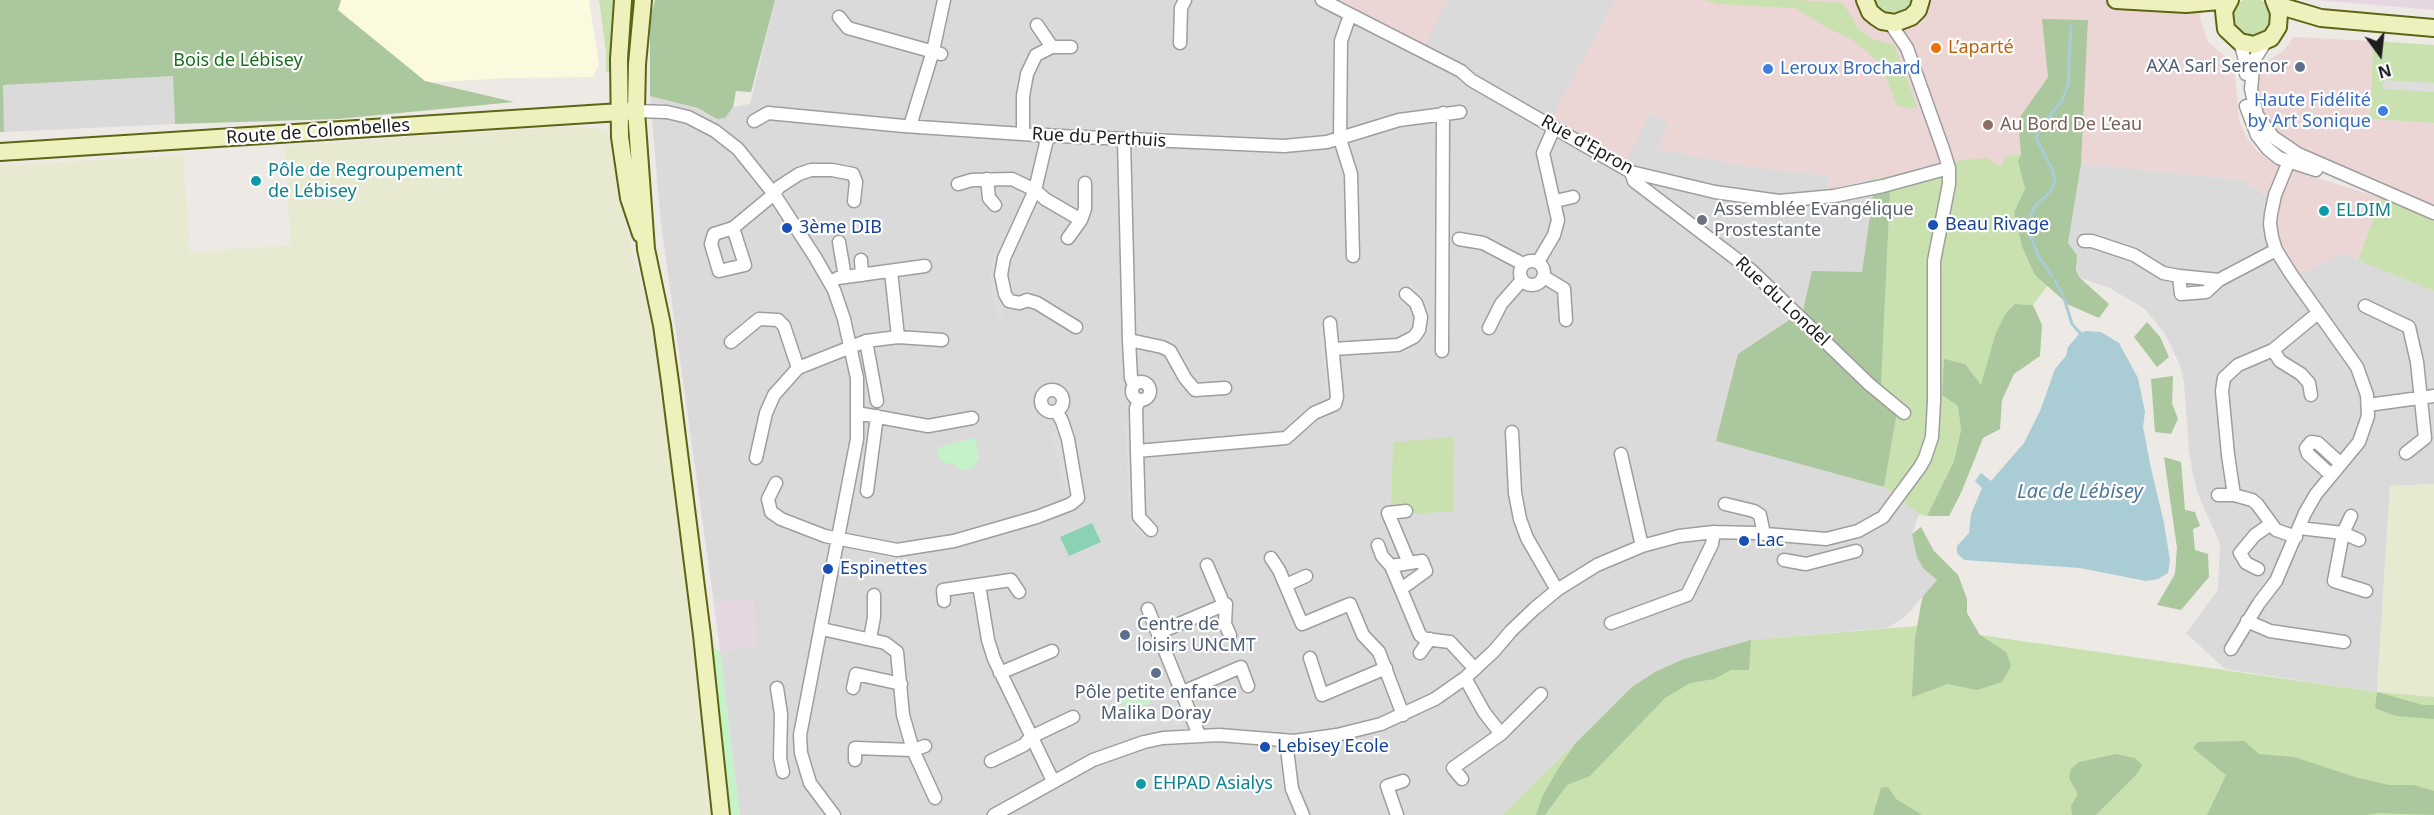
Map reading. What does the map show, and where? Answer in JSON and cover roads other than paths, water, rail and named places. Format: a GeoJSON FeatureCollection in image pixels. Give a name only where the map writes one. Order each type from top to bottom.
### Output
{"type":"FeatureCollection","features":[{"type":"Feature","properties":{"kind":"main road"},"geometry":{"type":"LineString","coordinates":[[623,0],[619,42],[619,112],[629,198],[646,249]]}},
{"type":"Feature","properties":{"kind":"main road"},"geometry":{"type":"LineString","coordinates":[[643,0],[636,75],[636,111],[646,249],[669,372],[702,635],[721,815]]}},
{"type":"Feature","properties":{"kind":"main road"},"geometry":{"type":"LineString","coordinates":[[1865,0],[1870,12],[1890,23],[1901,22],[1921,6]]}},
{"type":"Feature","properties":{"kind":"main road"},"geometry":{"type":"LineString","coordinates":[[2116,0],[2186,4],[2230,0]]}},
{"type":"Feature","properties":{"kind":"main road"},"geometry":{"type":"LineString","coordinates":[[2224,23],[2224,11],[2230,0]]}},
{"type":"Feature","properties":{"kind":"main road"},"geometry":{"type":"LineString","coordinates":[[2275,3],[2321,18],[2434,28]]}},
{"type":"Feature","properties":{"kind":"main road"},"geometry":{"type":"LineString","coordinates":[[2270,37],[2279,20],[2275,3]]}},
{"type":"Feature","properties":{"kind":"main road"},"geometry":{"type":"LineString","coordinates":[[2186,4],[2210,11],[2224,23],[2230,35],[2240,42],[2253,45],[2270,37],[2284,26],[2321,18]]}},
{"type":"Feature","properties":{"kind":"main road","name":"Route de Colombelles"},"geometry":{"type":"LineString","coordinates":[[0,152],[636,111]]}},
{"type":"Feature","properties":{"kind":"street"},"geometry":{"type":"LineString","coordinates":[[910,126],[937,52],[944,0]]}},
{"type":"Feature","properties":{"kind":"street"},"geometry":{"type":"LineString","coordinates":[[1180,43],[1181,8],[1185,0]]}},
{"type":"Feature","properties":{"kind":"street","name":"Rue d'Epron"},"geometry":{"type":"LineString","coordinates":[[1322,0],[1452,66],[1471,81],[1631,172],[1715,192],[1779,201],[1834,196],[1948,168]]}},
{"type":"Feature","properties":{"kind":"street"},"geometry":{"type":"LineString","coordinates":[[1907,48],[1907,33],[1921,6]]}},
{"type":"Feature","properties":{"kind":"street"},"geometry":{"type":"LineString","coordinates":[[1350,15],[1341,41],[1340,139],[1351,174],[1353,256]]}},
{"type":"Feature","properties":{"kind":"street"},"geometry":{"type":"LineString","coordinates":[[839,17],[848,28],[937,52]]}},
{"type":"Feature","properties":{"kind":"street"},"geometry":{"type":"LineString","coordinates":[[994,815],[1093,760],[1130,746],[1162,738],[1219,735],[1286,741],[1337,735],[1381,724],[1403,715],[1434,699],[1465,678],[1494,651],[1510,631],[1557,590],[1597,565],[1642,546],[1679,536],[1714,532],[1817,539],[1839,537],[1858,531],[1883,517],[1907,487],[1925,458],[1934,424],[1934,261],[1947,203],[1948,168],[1907,48],[1890,23]]}},
{"type":"Feature","properties":{"kind":"street"},"geometry":{"type":"LineString","coordinates":[[1037,24],[1052,47]]}},
{"type":"Feature","properties":{"kind":"street"},"geometry":{"type":"LineString","coordinates":[[2270,37],[2252,64],[2251,88],[2254,108],[2273,137],[2294,158],[2337,171],[2434,213]]}},
{"type":"Feature","properties":{"kind":"street"},"geometry":{"type":"LineString","coordinates":[[2240,42],[2246,66],[2245,102],[2252,126],[2268,148],[2279,158],[2294,158],[2386,192]]}},
{"type":"Feature","properties":{"kind":"street"},"geometry":{"type":"LineString","coordinates":[[1023,134],[1023,96],[1027,74],[1036,55],[1052,47],[1071,47]]}},
{"type":"Feature","properties":{"kind":"street"},"geometry":{"type":"LineString","coordinates":[[636,111],[667,112],[688,117],[708,127],[738,149],[774,194],[830,282],[844,320],[857,378],[856,439],[822,629],[800,735],[804,769],[826,812]]}},
{"type":"Feature","properties":{"kind":"street","name":"Rue du Perthuis"},"geometry":{"type":"LineString","coordinates":[[754,121],[768,113],[1023,134],[1284,146],[1309,145],[1340,139],[1399,120],[1460,112]]}},
{"type":"Feature","properties":{"kind":"street"},"geometry":{"type":"LineString","coordinates":[[1442,351],[1443,113]]}},
{"type":"Feature","properties":{"kind":"street"},"geometry":{"type":"LineString","coordinates":[[1538,262],[1554,235],[1557,225],[1558,215],[1543,153],[1554,128]]}},
{"type":"Feature","properties":{"kind":"street"},"geometry":{"type":"LineString","coordinates":[[1048,135],[1035,190],[1004,258],[1001,275],[1005,294],[1013,303],[1027,300],[1037,303],[1076,327]]}},
{"type":"Feature","properties":{"kind":"street"},"geometry":{"type":"LineString","coordinates":[[1124,140],[1131,378],[1134,385],[1142,382],[1149,387],[1149,396],[1145,400],[1139,400],[1136,408],[1139,517],[1151,530]]}},
{"type":"Feature","properties":{"kind":"street"},"geometry":{"type":"LineString","coordinates":[[2231,649],[2247,621],[2276,581],[2316,494],[2363,434],[2368,405],[2365,386],[2357,367],[2276,250],[2270,224],[2271,214],[2275,195],[2294,158]]}},
{"type":"Feature","properties":{"kind":"street"},"geometry":{"type":"LineString","coordinates":[[733,228],[774,194],[779,187],[799,174],[811,170],[832,170],[853,174],[856,182],[854,201]]}},
{"type":"Feature","properties":{"kind":"street","name":"Rue du Londel"},"geometry":{"type":"LineString","coordinates":[[1631,172],[1634,181],[1752,271],[1869,384],[1904,413]]}},
{"type":"Feature","properties":{"kind":"street"},"geometry":{"type":"LineString","coordinates":[[987,179],[989,198],[995,205]]}},
{"type":"Feature","properties":{"kind":"street"},"geometry":{"type":"LineString","coordinates":[[958,184],[987,179],[1012,180],[1035,190],[1045,199],[1081,220]]}},
{"type":"Feature","properties":{"kind":"street"},"geometry":{"type":"LineString","coordinates":[[1068,238],[1081,220],[1085,183]]}},
{"type":"Feature","properties":{"kind":"street"},"geometry":{"type":"LineString","coordinates":[[1555,201],[1573,197]]}},
{"type":"Feature","properties":{"kind":"street"},"geometry":{"type":"LineString","coordinates":[[1459,239],[1483,243],[1523,264]]}},
{"type":"Feature","properties":{"kind":"street"},"geometry":{"type":"LineString","coordinates":[[2084,241],[2092,241],[2134,255],[2163,273],[2219,280],[2276,250]]}},
{"type":"Feature","properties":{"kind":"street"},"geometry":{"type":"LineString","coordinates":[[839,243],[844,277]]}},
{"type":"Feature","properties":{"kind":"street"},"geometry":{"type":"LineString","coordinates":[[861,260],[862,274]]}},
{"type":"Feature","properties":{"kind":"street"},"geometry":{"type":"LineString","coordinates":[[1530,261],[1538,262],[1544,270],[1544,278],[1535,285],[1528,285],[1522,280],[1520,272],[1523,264],[1530,261]]}},
{"type":"Feature","properties":{"kind":"street"},"geometry":{"type":"LineString","coordinates":[[830,282],[844,277],[925,266]]}},
{"type":"Feature","properties":{"kind":"street"},"geometry":{"type":"LineString","coordinates":[[891,271],[898,337]]}},
{"type":"Feature","properties":{"kind":"street"},"geometry":{"type":"LineString","coordinates":[[1544,278],[1564,289],[1566,320]]}},
{"type":"Feature","properties":{"kind":"street"},"geometry":{"type":"LineString","coordinates":[[1489,328],[1501,304],[1522,280]]}},
{"type":"Feature","properties":{"kind":"street"},"geometry":{"type":"LineString","coordinates":[[1333,349],[1398,345],[1414,337],[1419,330],[1421,317],[1416,303],[1406,294]]}},
{"type":"Feature","properties":{"kind":"street"},"geometry":{"type":"LineString","coordinates":[[2365,306],[2409,327],[2428,397],[2430,439],[2406,453]]}},
{"type":"Feature","properties":{"kind":"street"},"geometry":{"type":"LineString","coordinates":[[2234,495],[2222,391],[2224,378],[2238,365],[2273,350],[2318,313]]}},
{"type":"Feature","properties":{"kind":"street"},"geometry":{"type":"LineString","coordinates":[[731,342],[759,319],[778,320],[784,326],[798,368]]}},
{"type":"Feature","properties":{"kind":"street"},"geometry":{"type":"LineString","coordinates":[[1137,451],[1286,438],[1314,413],[1335,404],[1337,398],[1330,323]]}},
{"type":"Feature","properties":{"kind":"street"},"geometry":{"type":"LineString","coordinates":[[756,458],[766,412],[774,395],[798,368],[866,341],[898,337],[942,340]]}},
{"type":"Feature","properties":{"kind":"street"},"geometry":{"type":"LineString","coordinates":[[1130,340],[1170,351],[1185,378],[1195,390],[1225,388]]}},
{"type":"Feature","properties":{"kind":"street"},"geometry":{"type":"LineString","coordinates":[[866,341],[877,401]]}},
{"type":"Feature","properties":{"kind":"street"},"geometry":{"type":"LineString","coordinates":[[2273,350],[2280,361],[2301,374],[2309,383],[2311,395]]}},
{"type":"Feature","properties":{"kind":"street"},"geometry":{"type":"LineString","coordinates":[[2368,405],[2428,397]]}},
{"type":"Feature","properties":{"kind":"street"},"geometry":{"type":"LineString","coordinates":[[776,483],[768,499],[771,512],[781,519],[837,539],[897,550],[954,541],[1071,504],[1078,498],[1068,439],[1057,412]]}},
{"type":"Feature","properties":{"kind":"street"},"geometry":{"type":"LineString","coordinates":[[858,413],[928,426],[972,418]]}},
{"type":"Feature","properties":{"kind":"street"},"geometry":{"type":"LineString","coordinates":[[867,491],[877,416]]}},
{"type":"Feature","properties":{"kind":"street"},"geometry":{"type":"LineString","coordinates":[[1512,432],[1515,493],[1520,519],[1527,538],[1557,590]]}},
{"type":"Feature","properties":{"kind":"street"},"geometry":{"type":"LineString","coordinates":[[2331,475],[2308,454],[2306,448],[2311,442],[2318,443],[2341,464]]}},
{"type":"Feature","properties":{"kind":"street"},"geometry":{"type":"LineString","coordinates":[[1621,454],[1642,546]]}},
{"type":"Feature","properties":{"kind":"street"},"geometry":{"type":"LineString","coordinates":[[2218,495],[2245,497],[2257,504],[2276,530],[2343,533],[2359,540]]}},
{"type":"Feature","properties":{"kind":"street"},"geometry":{"type":"LineString","coordinates":[[1725,504],[1754,511],[1760,515],[1764,534]]}},
{"type":"Feature","properties":{"kind":"street"},"geometry":{"type":"LineString","coordinates":[[1406,511],[1383,513],[1410,563]]}},
{"type":"Feature","properties":{"kind":"street"},"geometry":{"type":"LineString","coordinates":[[2351,516],[2343,533],[2334,581],[2366,591]]}},
{"type":"Feature","properties":{"kind":"street"},"geometry":{"type":"LineString","coordinates":[[2258,569],[2246,563],[2240,553],[2254,535],[2271,524]]}},
{"type":"Feature","properties":{"kind":"street"},"geometry":{"type":"LineString","coordinates":[[1611,623],[1687,596],[1712,544],[1714,532]]}},
{"type":"Feature","properties":{"kind":"street"},"geometry":{"type":"LineString","coordinates":[[1817,539],[1821,560]]}},
{"type":"Feature","properties":{"kind":"street"},"geometry":{"type":"LineString","coordinates":[[1378,545],[1382,556],[1391,566],[1420,635],[1430,639],[1452,637],[1475,669]]}},
{"type":"Feature","properties":{"kind":"street"},"geometry":{"type":"LineString","coordinates":[[1784,560],[1806,564],[1856,551]]}},
{"type":"Feature","properties":{"kind":"street"},"geometry":{"type":"LineString","coordinates":[[1271,558],[1286,585],[1302,624],[1350,604],[1362,635],[1379,652],[1403,715]]}},
{"type":"Feature","properties":{"kind":"street"},"geometry":{"type":"LineString","coordinates":[[1391,566],[1422,561],[1426,571],[1401,589]]}},
{"type":"Feature","properties":{"kind":"street"},"geometry":{"type":"LineString","coordinates":[[1207,565],[1224,605],[1226,604],[1226,624],[1230,635]]}},
{"type":"Feature","properties":{"kind":"street"},"geometry":{"type":"LineString","coordinates":[[1286,585],[1306,576]]}},
{"type":"Feature","properties":{"kind":"street"},"geometry":{"type":"LineString","coordinates":[[944,601],[943,590],[1011,580],[1019,592]]}},
{"type":"Feature","properties":{"kind":"street"},"geometry":{"type":"LineString","coordinates":[[979,585],[988,640],[1000,673],[1053,781]]}},
{"type":"Feature","properties":{"kind":"street"},"geometry":{"type":"LineString","coordinates":[[870,639],[874,617],[874,595]]}},
{"type":"Feature","properties":{"kind":"street"},"geometry":{"type":"LineString","coordinates":[[1158,633],[1224,605]]}},
{"type":"Feature","properties":{"kind":"street"},"geometry":{"type":"LineString","coordinates":[[1148,609],[1199,735]]}},
{"type":"Feature","properties":{"kind":"street"},"geometry":{"type":"LineString","coordinates":[[2247,621],[2270,631],[2344,642]]}},
{"type":"Feature","properties":{"kind":"street"},"geometry":{"type":"LineString","coordinates":[[822,629],[885,643],[897,652],[903,715],[919,748],[936,798]]}},
{"type":"Feature","properties":{"kind":"street"},"geometry":{"type":"LineString","coordinates":[[1420,653],[1430,639]]}},
{"type":"Feature","properties":{"kind":"street"},"geometry":{"type":"LineString","coordinates":[[1000,673],[1052,651]]}},
{"type":"Feature","properties":{"kind":"street"},"geometry":{"type":"LineString","coordinates":[[1310,658],[1322,695],[1386,668]]}},
{"type":"Feature","properties":{"kind":"street"},"geometry":{"type":"LineString","coordinates":[[1183,692],[1241,667],[1248,686]]}},
{"type":"Feature","properties":{"kind":"street"},"geometry":{"type":"LineString","coordinates":[[854,688],[856,674],[901,684]]}},
{"type":"Feature","properties":{"kind":"street"},"geometry":{"type":"LineString","coordinates":[[1465,678],[1484,712],[1502,734]]}},
{"type":"Feature","properties":{"kind":"street"},"geometry":{"type":"LineString","coordinates":[[777,688],[781,714],[780,758],[783,772]]}},
{"type":"Feature","properties":{"kind":"street"},"geometry":{"type":"LineString","coordinates":[[1462,779],[1453,768],[1502,734],[1541,694]]}},
{"type":"Feature","properties":{"kind":"street"},"geometry":{"type":"LineString","coordinates":[[781,714],[804,714]]}},
{"type":"Feature","properties":{"kind":"street"},"geometry":{"type":"LineString","coordinates":[[991,761],[1024,745],[1031,737],[1072,717]]}},
{"type":"Feature","properties":{"kind":"street"},"geometry":{"type":"LineString","coordinates":[[1286,741],[1292,789],[1303,815]]}},
{"type":"Feature","properties":{"kind":"street"},"geometry":{"type":"LineString","coordinates":[[855,760],[855,748],[919,748]]}},
{"type":"Feature","properties":{"kind":"street"},"geometry":{"type":"LineString","coordinates":[[1397,815],[1387,786],[1403,781]]}},
{"type":"Feature","properties":{"kind":"water","name":"Lac de Lébisey"},"geometry":{"type":"Polygon","coordinates":[[[2101,332],[2119,343],[2138,378],[2145,412],[2143,427],[2170,560],[2168,573],[2158,579],[2146,581],[2080,568],[1964,560],[1957,553],[1957,546],[1969,533],[1971,514],[1982,488],[1975,481],[1981,473],[1991,481],[2024,443],[2040,411],[2055,369],[2066,356],[2068,347],[2080,333],[2101,332]]]}},
{"type":"Feature","properties":{"kind":"waterway"},"geometry":{"type":"LineString","coordinates":[[2052,276],[2039,257],[2031,238],[2028,221],[2035,206],[2051,191],[2055,181],[2052,169],[2036,138],[2040,128],[2062,101],[2068,85],[2071,25]]}},
{"type":"Feature","properties":{"kind":"waterway"},"geometry":{"type":"LineString","coordinates":[[2055,281],[2063,295],[2072,324],[2080,333]]}},
{"type":"Feature","properties":{"kind":"place","name":"L’aparté"},"geometry":{"type":"Point","coordinates":[1936,48]}},
{"type":"Feature","properties":{"kind":"place","name":"AXA Sarl Serenor"},"geometry":{"type":"Point","coordinates":[2300,67]}},
{"type":"Feature","properties":{"kind":"place","name":"Leroux Brochard"},"geometry":{"type":"Point","coordinates":[1768,69]}},
{"type":"Feature","properties":{"kind":"place","name":"Haute Fidélité by Art Sonique"},"geometry":{"type":"Point","coordinates":[2383,111]}},
{"type":"Feature","properties":{"kind":"place","name":"Au Bord De L’eau"},"geometry":{"type":"Point","coordinates":[1988,125]}},
{"type":"Feature","properties":{"kind":"place","name":"Pôle de Regroupement de Lébisey"},"geometry":{"type":"Point","coordinates":[256,181]}},
{"type":"Feature","properties":{"kind":"place","name":"ELDIM"},"geometry":{"type":"Point","coordinates":[2324,211]}},
{"type":"Feature","properties":{"kind":"place","name":"Assemblée Evangélique Prostestante"},"geometry":{"type":"Point","coordinates":[1702,220]}},
{"type":"Feature","properties":{"kind":"place","name":"Beau Rivage"},"geometry":{"type":"Point","coordinates":[1933,225]}},
{"type":"Feature","properties":{"kind":"place","name":"3ème DIB"},"geometry":{"type":"Point","coordinates":[787,228]}},
{"type":"Feature","properties":{"kind":"place","name":"Lac"},"geometry":{"type":"Point","coordinates":[1744,541]}},
{"type":"Feature","properties":{"kind":"place","name":"Espinettes"},"geometry":{"type":"Point","coordinates":[828,569]}},
{"type":"Feature","properties":{"kind":"place","name":"Centre de loisirs UNCMT"},"geometry":{"type":"Point","coordinates":[1125,635]}},
{"type":"Feature","properties":{"kind":"place","name":"Pôle petite enfance Malika Doray"},"geometry":{"type":"Point","coordinates":[1156,673]}},
{"type":"Feature","properties":{"kind":"place","name":"Lebisey Ecole"},"geometry":{"type":"Point","coordinates":[1265,747]}},
{"type":"Feature","properties":{"kind":"place","name":"EHPAD Asialys"},"geometry":{"type":"Point","coordinates":[1141,784]}},
{"type":"Feature","properties":{"kind":"park label","name":"Bois de Lébisey"},"geometry":{"type":"Point","coordinates":[238,61]}}]}
